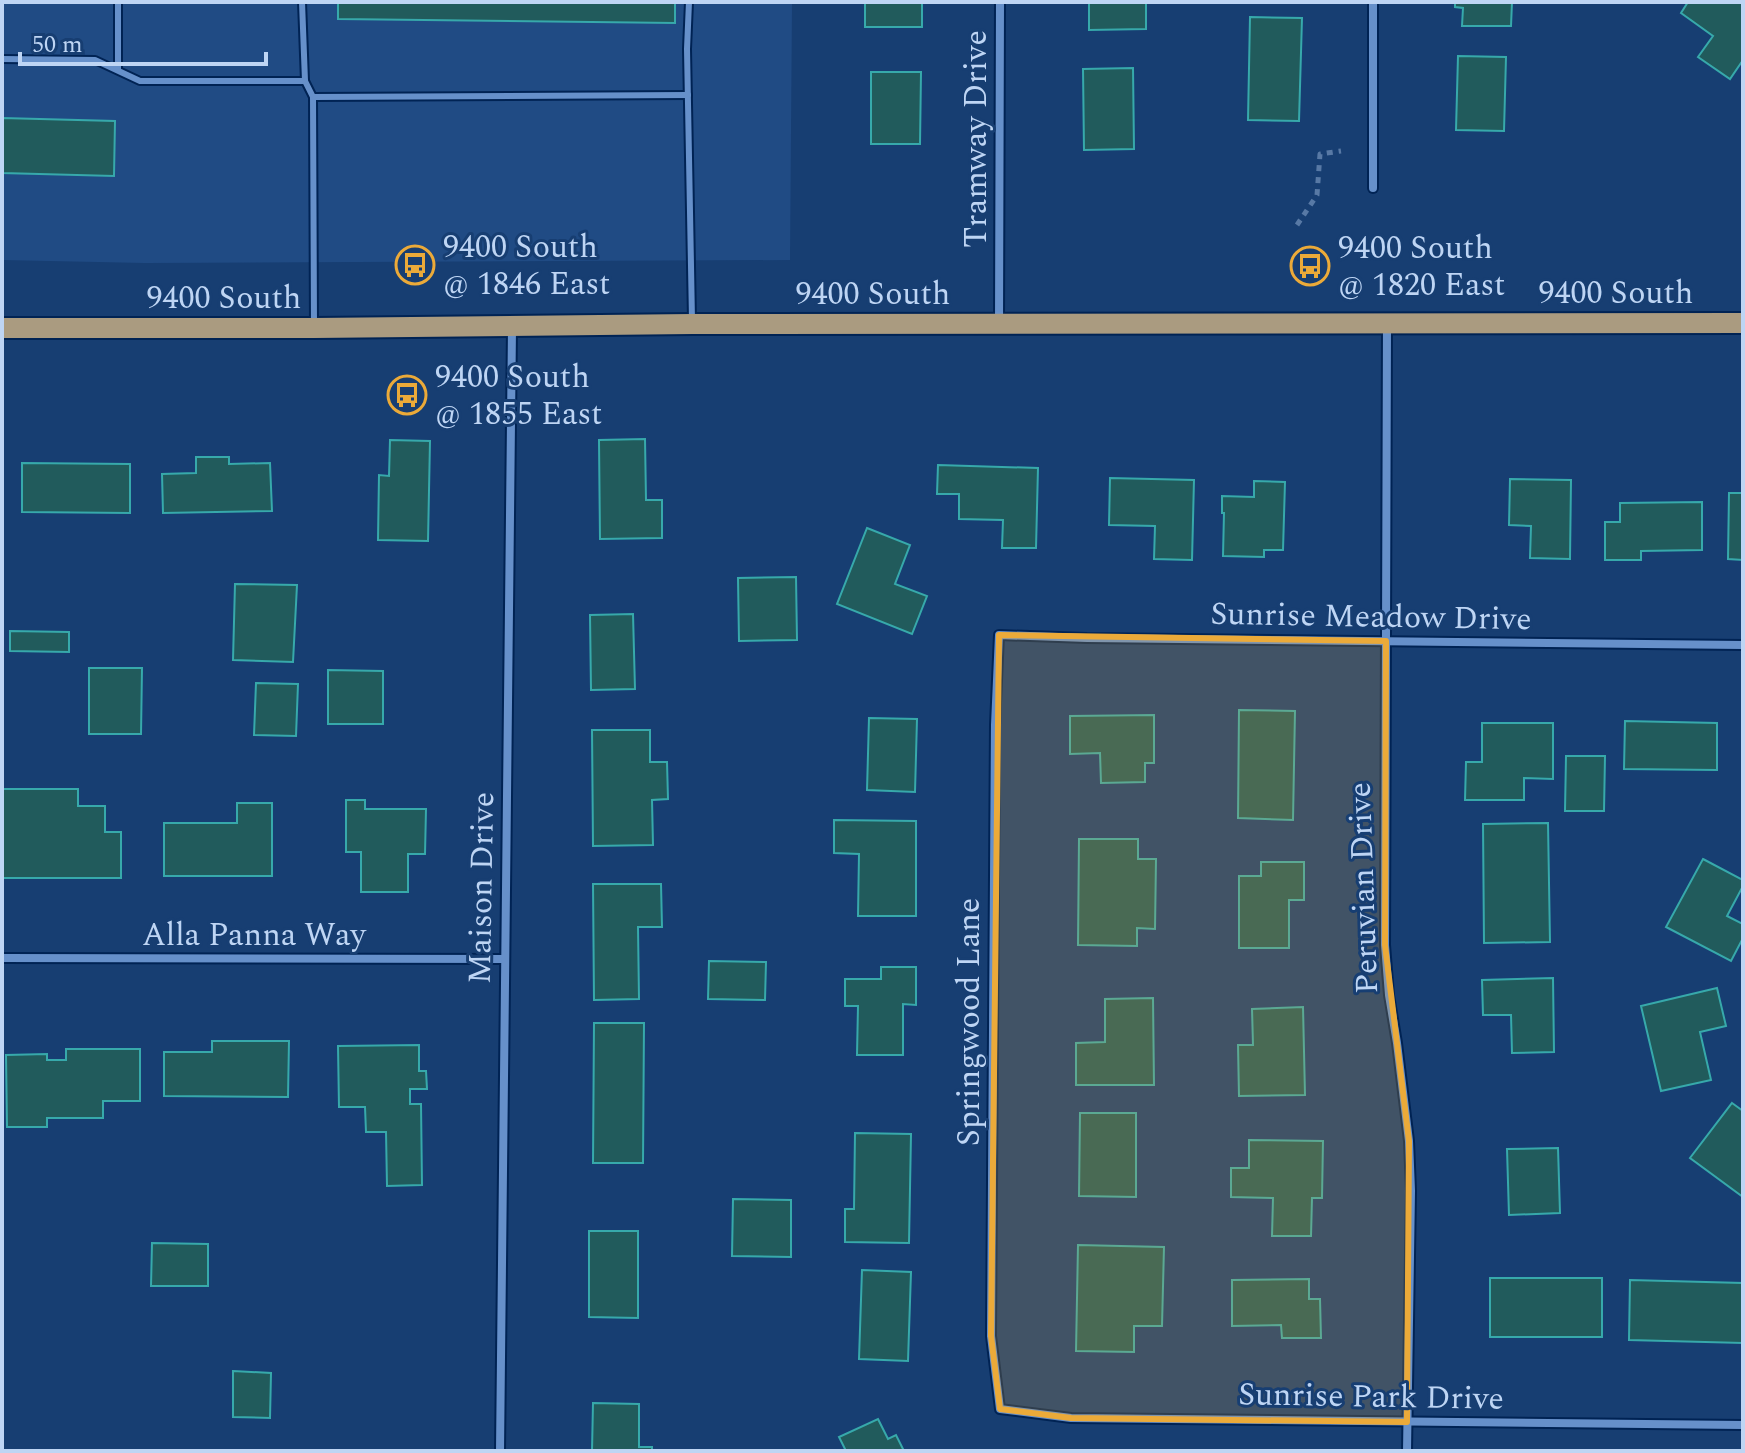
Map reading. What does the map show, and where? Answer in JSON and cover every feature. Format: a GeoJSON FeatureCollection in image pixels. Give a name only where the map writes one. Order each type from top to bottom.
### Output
{"type":"FeatureCollection","features":[{"type":"Feature","properties":{"kind":"main road","name":"9400 South"},"geometry":{"type":"LineString","coordinates":[[2,328],[1743,323]]}},
{"type":"Feature","properties":{"kind":"street","name":"Tramway Drive"},"geometry":{"type":"LineString","coordinates":[[999,325],[1000,2]]}},
{"type":"Feature","properties":{"kind":"street"},"geometry":{"type":"LineString","coordinates":[[1373,2],[1373,188]]}},
{"type":"Feature","properties":{"kind":"street","name":"Peruvian Drive"},"geometry":{"type":"LineString","coordinates":[[1387,323],[1385,945],[1409,1141],[1407,1451]]}},
{"type":"Feature","properties":{"kind":"street","name":"Maison Drive"},"geometry":{"type":"LineString","coordinates":[[500,1451],[512,326]]}},
{"type":"Feature","properties":{"kind":"street","name":"Sunrise Meadow Drive"},"geometry":{"type":"LineString","coordinates":[[999,635],[1743,645]]}},
{"type":"Feature","properties":{"kind":"street","name":"Springwood Lane"},"geometry":{"type":"LineString","coordinates":[[999,635],[995,741],[991,1336],[1000,1409]]}},
{"type":"Feature","properties":{"kind":"street","name":"Alla Panna Way"},"geometry":{"type":"LineString","coordinates":[[2,958],[505,959]]}},
{"type":"Feature","properties":{"kind":"street","name":"Sunrise Park Drive"},"geometry":{"type":"LineString","coordinates":[[1000,1409],[1071,1418],[1743,1425]]}},
{"type":"Feature","properties":{"kind":"lane"},"geometry":{"type":"LineString","coordinates":[[118,2],[118,70]]}},
{"type":"Feature","properties":{"kind":"lane"},"geometry":{"type":"LineString","coordinates":[[302,2],[305,81],[313,97],[314,328]]}},
{"type":"Feature","properties":{"kind":"lane"},"geometry":{"type":"LineString","coordinates":[[689,2],[687,49],[692,324]]}},
{"type":"Feature","properties":{"kind":"lane"},"geometry":{"type":"LineString","coordinates":[[2,59],[95,60],[140,81],[305,81]]}},
{"type":"Feature","properties":{"kind":"lane"},"geometry":{"type":"LineString","coordinates":[[313,97],[688,95]]}},
{"type":"Feature","properties":{"kind":"path"},"geometry":{"type":"LineString","coordinates":[[1297,225],[1317,195],[1320,154],[1341,151]]}},
{"type":"Feature","properties":{"kind":"highlighted area"},"geometry":{"type":"Polygon","coordinates":[[[999,635],[1386,641],[1385,945],[1409,1141],[1407,1422],[1071,1418],[1000,1409],[991,1336],[999,635]]]}},
{"type":"Feature","properties":{"kind":"shaded area"},"geometry":{"type":"Polygon","coordinates":[[[2,2],[792,2],[790,260],[145,263],[2,260],[2,2]]]}},
{"type":"Feature","properties":{"kind":"building"},"geometry":{"type":"Polygon","coordinates":[[[338,2],[675,2],[675,23],[338,19],[338,2]]]}},
{"type":"Feature","properties":{"kind":"building"},"geometry":{"type":"Polygon","coordinates":[[[865,2],[922,2],[922,27],[865,27],[865,2]]]}},
{"type":"Feature","properties":{"kind":"building"},"geometry":{"type":"Polygon","coordinates":[[[1089,2],[1146,2],[1146,29],[1089,30],[1089,2]]]}},
{"type":"Feature","properties":{"kind":"building"},"geometry":{"type":"Polygon","coordinates":[[[1455,2],[1512,2],[1511,26],[1462,26],[1463,8],[1455,7],[1455,2]]]}},
{"type":"Feature","properties":{"kind":"building"},"geometry":{"type":"Polygon","coordinates":[[[1688,2],[1743,2],[1743,60],[1730,79],[1698,57],[1713,36],[1681,13],[1688,2]]]}},
{"type":"Feature","properties":{"kind":"building"},"geometry":{"type":"Polygon","coordinates":[[[1250,17],[1302,18],[1299,121],[1248,120],[1250,17]]]}},
{"type":"Feature","properties":{"kind":"building"},"geometry":{"type":"Polygon","coordinates":[[[1458,56],[1506,57],[1504,131],[1456,130],[1458,56]]]}},
{"type":"Feature","properties":{"kind":"building"},"geometry":{"type":"Polygon","coordinates":[[[1133,68],[1134,149],[1084,150],[1083,69],[1133,68]]]}},
{"type":"Feature","properties":{"kind":"building"},"geometry":{"type":"Polygon","coordinates":[[[871,72],[921,72],[920,144],[871,144],[871,72]]]}},
{"type":"Feature","properties":{"kind":"building"},"geometry":{"type":"Polygon","coordinates":[[[2,118],[115,121],[114,176],[2,173],[2,118]]]}},
{"type":"Feature","properties":{"kind":"building"},"geometry":{"type":"Polygon","coordinates":[[[645,439],[646,500],[662,500],[662,538],[600,539],[599,440],[645,439]]]}},
{"type":"Feature","properties":{"kind":"building"},"geometry":{"type":"Polygon","coordinates":[[[390,440],[430,441],[428,541],[378,540],[379,475],[389,476],[390,440]]]}},
{"type":"Feature","properties":{"kind":"building"},"geometry":{"type":"Polygon","coordinates":[[[196,457],[229,457],[229,464],[270,463],[272,511],[163,513],[162,474],[196,473],[196,457]]]}},
{"type":"Feature","properties":{"kind":"building"},"geometry":{"type":"Polygon","coordinates":[[[22,463],[130,464],[130,513],[22,512],[22,463]]]}},
{"type":"Feature","properties":{"kind":"building"},"geometry":{"type":"Polygon","coordinates":[[[938,465],[1038,468],[1036,548],[1002,548],[1003,520],[959,519],[959,494],[937,494],[938,465]]]}},
{"type":"Feature","properties":{"kind":"building"},"geometry":{"type":"Polygon","coordinates":[[[1110,478],[1194,480],[1192,560],[1154,559],[1155,526],[1109,525],[1110,478]]]}},
{"type":"Feature","properties":{"kind":"building"},"geometry":{"type":"Polygon","coordinates":[[[1510,479],[1571,480],[1570,559],[1530,558],[1531,526],[1509,525],[1510,479]]]}},
{"type":"Feature","properties":{"kind":"building"},"geometry":{"type":"Polygon","coordinates":[[[1254,481],[1285,482],[1283,550],[1264,550],[1264,557],[1223,556],[1222,496],[1254,497],[1254,481]]]}},
{"type":"Feature","properties":{"kind":"building"},"geometry":{"type":"Polygon","coordinates":[[[1729,493],[1743,493],[1743,560],[1728,559],[1729,493]]]}},
{"type":"Feature","properties":{"kind":"building"},"geometry":{"type":"Polygon","coordinates":[[[1702,502],[1702,550],[1641,551],[1641,560],[1605,560],[1605,522],[1620,522],[1620,503],[1702,502]]]}},
{"type":"Feature","properties":{"kind":"building"},"geometry":{"type":"Polygon","coordinates":[[[867,528],[910,545],[895,584],[927,596],[912,634],[837,604],[867,528]]]}},
{"type":"Feature","properties":{"kind":"building"},"geometry":{"type":"Polygon","coordinates":[[[796,577],[797,640],[739,641],[738,578],[796,577]]]}},
{"type":"Feature","properties":{"kind":"building"},"geometry":{"type":"Polygon","coordinates":[[[235,584],[297,585],[293,662],[233,660],[235,584]]]}},
{"type":"Feature","properties":{"kind":"building"},"geometry":{"type":"Polygon","coordinates":[[[633,614],[635,689],[591,690],[590,615],[633,614]]]}},
{"type":"Feature","properties":{"kind":"building"},"geometry":{"type":"Polygon","coordinates":[[[10,631],[69,632],[69,652],[10,651],[10,631]]]}},
{"type":"Feature","properties":{"kind":"building"},"geometry":{"type":"Polygon","coordinates":[[[89,668],[142,668],[141,734],[89,734],[89,668]]]}},
{"type":"Feature","properties":{"kind":"building"},"geometry":{"type":"Polygon","coordinates":[[[328,670],[383,671],[383,724],[328,724],[328,670]]]}},
{"type":"Feature","properties":{"kind":"building"},"geometry":{"type":"Polygon","coordinates":[[[256,683],[298,684],[296,736],[254,735],[256,683]]]}},
{"type":"Feature","properties":{"kind":"building"},"geometry":{"type":"Polygon","coordinates":[[[1239,710],[1295,711],[1293,820],[1238,818],[1239,710]]]}},
{"type":"Feature","properties":{"kind":"building"},"geometry":{"type":"Polygon","coordinates":[[[1154,715],[1154,763],[1145,763],[1145,782],[1101,783],[1100,753],[1070,754],[1070,716],[1154,715]]]}},
{"type":"Feature","properties":{"kind":"building"},"geometry":{"type":"Polygon","coordinates":[[[869,718],[917,719],[915,792],[867,790],[869,718]]]}},
{"type":"Feature","properties":{"kind":"building"},"geometry":{"type":"Polygon","coordinates":[[[1625,721],[1717,723],[1717,770],[1624,769],[1625,721]]]}},
{"type":"Feature","properties":{"kind":"building"},"geometry":{"type":"Polygon","coordinates":[[[1482,723],[1553,723],[1553,779],[1524,778],[1524,800],[1465,800],[1466,762],[1482,762],[1482,723]]]}},
{"type":"Feature","properties":{"kind":"building"},"geometry":{"type":"Polygon","coordinates":[[[592,730],[650,730],[650,762],[667,762],[668,799],[652,800],[653,845],[593,846],[592,730]]]}},
{"type":"Feature","properties":{"kind":"building"},"geometry":{"type":"Polygon","coordinates":[[[1566,756],[1605,756],[1604,811],[1565,811],[1566,756]]]}},
{"type":"Feature","properties":{"kind":"building"},"geometry":{"type":"Polygon","coordinates":[[[2,789],[78,789],[78,806],[105,806],[105,832],[121,832],[121,878],[2,878],[2,789]]]}},
{"type":"Feature","properties":{"kind":"building"},"geometry":{"type":"Polygon","coordinates":[[[346,800],[365,800],[365,809],[426,809],[425,854],[408,854],[408,892],[361,892],[361,852],[346,852],[346,800]]]}},
{"type":"Feature","properties":{"kind":"building"},"geometry":{"type":"Polygon","coordinates":[[[237,803],[272,803],[272,876],[164,876],[164,823],[237,823],[237,803]]]}},
{"type":"Feature","properties":{"kind":"building"},"geometry":{"type":"Polygon","coordinates":[[[834,820],[916,821],[916,916],[858,916],[859,854],[834,853],[834,820]]]}},
{"type":"Feature","properties":{"kind":"building"},"geometry":{"type":"Polygon","coordinates":[[[1548,823],[1550,942],[1484,943],[1483,824],[1548,823]]]}},
{"type":"Feature","properties":{"kind":"building"},"geometry":{"type":"Polygon","coordinates":[[[1079,839],[1138,839],[1138,859],[1156,859],[1155,929],[1137,928],[1137,946],[1078,945],[1079,839]]]}},
{"type":"Feature","properties":{"kind":"building"},"geometry":{"type":"Polygon","coordinates":[[[1703,859],[1743,880],[1743,886],[1727,916],[1743,924],[1743,938],[1731,961],[1666,927],[1703,859]]]}},
{"type":"Feature","properties":{"kind":"building"},"geometry":{"type":"Polygon","coordinates":[[[1261,862],[1304,862],[1304,900],[1289,900],[1289,948],[1239,948],[1239,876],[1261,876],[1261,862]]]}},
{"type":"Feature","properties":{"kind":"building"},"geometry":{"type":"Polygon","coordinates":[[[593,884],[661,884],[662,927],[638,927],[639,999],[594,1000],[593,884]]]}},
{"type":"Feature","properties":{"kind":"building"},"geometry":{"type":"Polygon","coordinates":[[[709,961],[766,962],[765,1000],[708,999],[709,961]]]}},
{"type":"Feature","properties":{"kind":"building"},"geometry":{"type":"Polygon","coordinates":[[[881,967],[916,967],[916,1005],[903,1004],[903,1055],[857,1055],[858,1006],[845,1006],[845,979],[881,979],[881,967]]]}},
{"type":"Feature","properties":{"kind":"building"},"geometry":{"type":"Polygon","coordinates":[[[1553,978],[1554,1052],[1512,1053],[1511,1015],[1483,1015],[1482,980],[1553,978]]]}},
{"type":"Feature","properties":{"kind":"building"},"geometry":{"type":"Polygon","coordinates":[[[1717,988],[1726,1026],[1700,1032],[1711,1080],[1661,1091],[1641,1006],[1717,988]]]}},
{"type":"Feature","properties":{"kind":"building"},"geometry":{"type":"Polygon","coordinates":[[[1153,998],[1154,1085],[1076,1085],[1076,1043],[1105,1042],[1105,999],[1153,998]]]}},
{"type":"Feature","properties":{"kind":"building"},"geometry":{"type":"Polygon","coordinates":[[[1303,1007],[1305,1095],[1239,1096],[1238,1045],[1253,1045],[1252,1009],[1303,1007]]]}},
{"type":"Feature","properties":{"kind":"building"},"geometry":{"type":"Polygon","coordinates":[[[594,1023],[644,1023],[643,1163],[593,1163],[594,1023]]]}},
{"type":"Feature","properties":{"kind":"building"},"geometry":{"type":"Polygon","coordinates":[[[212,1041],[289,1041],[288,1097],[164,1096],[164,1052],[212,1052],[212,1041]]]}},
{"type":"Feature","properties":{"kind":"building"},"geometry":{"type":"Polygon","coordinates":[[[419,1045],[419,1071],[426,1071],[427,1089],[410,1089],[410,1104],[421,1104],[422,1185],[387,1186],[386,1132],[366,1132],[365,1107],[339,1107],[338,1046],[419,1045]]]}},
{"type":"Feature","properties":{"kind":"building"},"geometry":{"type":"Polygon","coordinates":[[[66,1049],[140,1049],[140,1101],[103,1101],[103,1118],[47,1118],[47,1127],[7,1127],[6,1055],[47,1054],[47,1060],[66,1060],[66,1049]]]}},
{"type":"Feature","properties":{"kind":"building"},"geometry":{"type":"Polygon","coordinates":[[[1732,1103],[1743,1111],[1743,1197],[1690,1158],[1732,1103]]]}},
{"type":"Feature","properties":{"kind":"building"},"geometry":{"type":"Polygon","coordinates":[[[1080,1113],[1136,1113],[1136,1197],[1079,1196],[1080,1113]]]}},
{"type":"Feature","properties":{"kind":"building"},"geometry":{"type":"Polygon","coordinates":[[[855,1133],[911,1134],[909,1243],[845,1242],[845,1209],[854,1209],[855,1133]]]}},
{"type":"Feature","properties":{"kind":"building"},"geometry":{"type":"Polygon","coordinates":[[[1249,1140],[1323,1141],[1322,1198],[1312,1198],[1311,1236],[1272,1236],[1273,1198],[1231,1197],[1231,1168],[1249,1168],[1249,1140]]]}},
{"type":"Feature","properties":{"kind":"building"},"geometry":{"type":"Polygon","coordinates":[[[1558,1148],[1560,1213],[1509,1215],[1507,1149],[1558,1148]]]}},
{"type":"Feature","properties":{"kind":"building"},"geometry":{"type":"Polygon","coordinates":[[[733,1199],[791,1200],[791,1257],[732,1256],[733,1199]]]}},
{"type":"Feature","properties":{"kind":"building"},"geometry":{"type":"Polygon","coordinates":[[[589,1231],[638,1231],[638,1318],[589,1317],[589,1231]]]}},
{"type":"Feature","properties":{"kind":"building"},"geometry":{"type":"Polygon","coordinates":[[[152,1243],[208,1244],[208,1286],[151,1286],[152,1243]]]}},
{"type":"Feature","properties":{"kind":"building"},"geometry":{"type":"Polygon","coordinates":[[[1078,1245],[1164,1247],[1162,1326],[1134,1326],[1134,1352],[1076,1351],[1078,1245]]]}},
{"type":"Feature","properties":{"kind":"building"},"geometry":{"type":"Polygon","coordinates":[[[862,1270],[911,1272],[908,1361],[859,1359],[862,1270]]]}},
{"type":"Feature","properties":{"kind":"building"},"geometry":{"type":"Polygon","coordinates":[[[1490,1278],[1602,1278],[1602,1337],[1490,1337],[1490,1278]]]}},
{"type":"Feature","properties":{"kind":"building"},"geometry":{"type":"Polygon","coordinates":[[[1309,1279],[1309,1299],[1320,1299],[1321,1338],[1282,1338],[1281,1325],[1232,1326],[1232,1280],[1309,1279]]]}},
{"type":"Feature","properties":{"kind":"building"},"geometry":{"type":"Polygon","coordinates":[[[1630,1280],[1743,1283],[1743,1343],[1629,1340],[1630,1280]]]}},
{"type":"Feature","properties":{"kind":"building"},"geometry":{"type":"Polygon","coordinates":[[[233,1371],[271,1373],[270,1418],[233,1417],[233,1371]]]}},
{"type":"Feature","properties":{"kind":"building"},"geometry":{"type":"Polygon","coordinates":[[[593,1403],[639,1404],[639,1447],[652,1447],[652,1451],[592,1451],[593,1403]]]}},
{"type":"Feature","properties":{"kind":"building"},"geometry":{"type":"Polygon","coordinates":[[[878,1419],[888,1439],[896,1435],[904,1451],[846,1451],[839,1437],[878,1419]]]}},
{"type":"Feature","properties":{"kind":"place","name":"9400 South @ 1846 East"},"geometry":{"type":"Point","coordinates":[415,265]}},
{"type":"Feature","properties":{"kind":"place","name":"9400 South @ 1820 East"},"geometry":{"type":"Point","coordinates":[1310,266]}},
{"type":"Feature","properties":{"kind":"place","name":"9400 South @ 1855 East"},"geometry":{"type":"Point","coordinates":[407,395]}}]}
